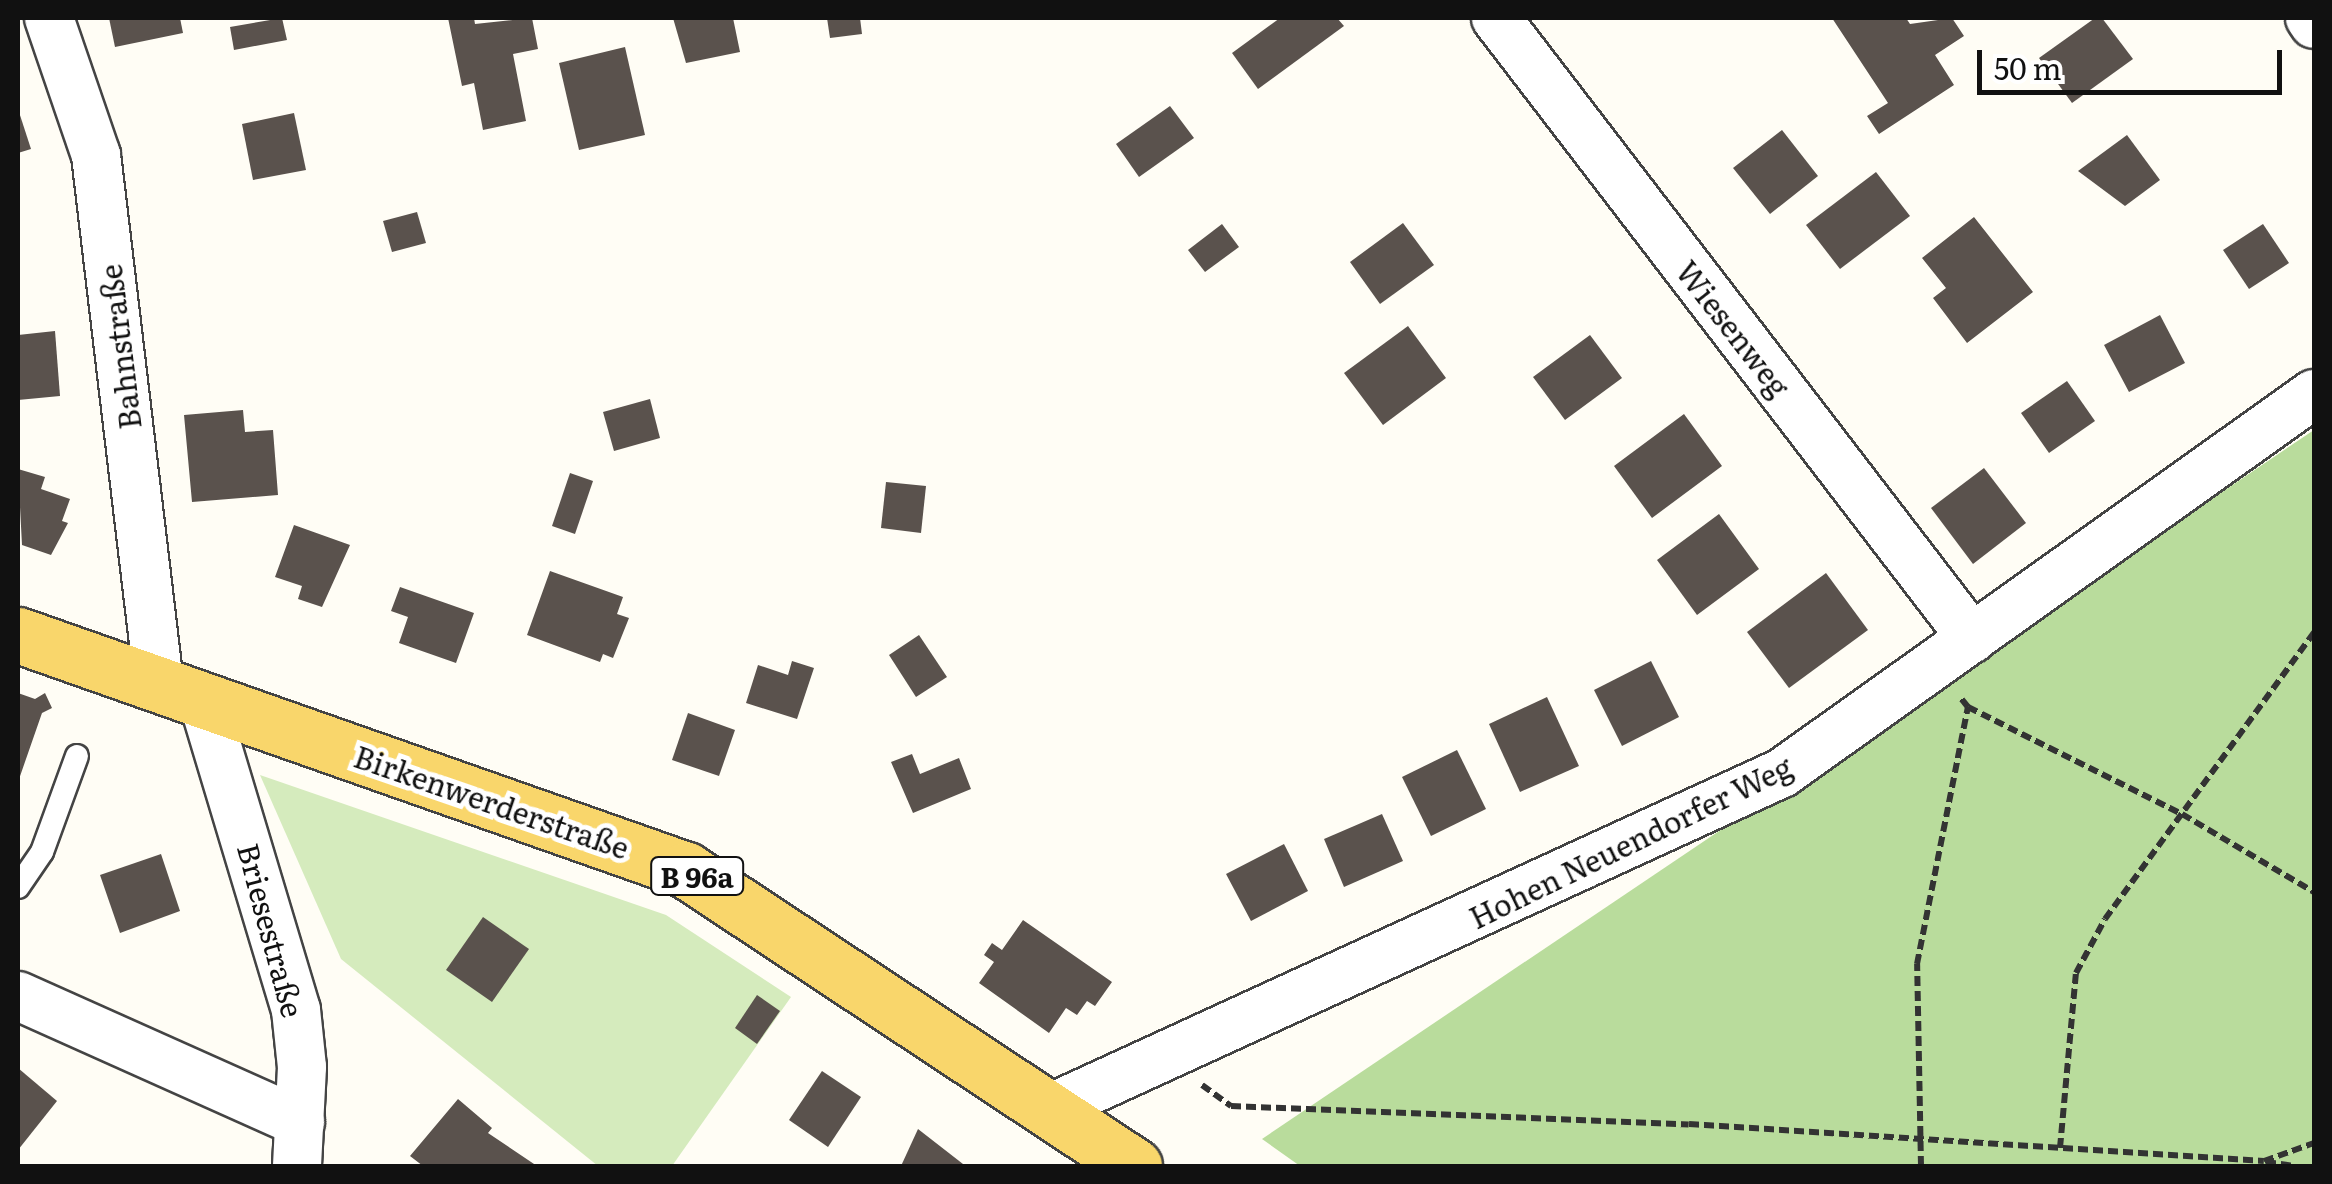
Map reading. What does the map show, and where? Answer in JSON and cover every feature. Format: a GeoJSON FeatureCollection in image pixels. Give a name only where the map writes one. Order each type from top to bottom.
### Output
{"type":"FeatureCollection","features":[{"type":"Feature","properties":{"kind":"main road","name":"Birkenwerderstraße"},"geometry":{"type":"LineString","coordinates":[[18,635],[686,870],[1134,1166]]}},
{"type":"Feature","properties":{"kind":"street","name":"Bahnstraße"},"geometry":{"type":"LineString","coordinates":[[49,18],[96,155],[181,692]]}},
{"type":"Feature","properties":{"kind":"street","name":"Wiesenweg"},"geometry":{"type":"LineString","coordinates":[[1496,18],[1954,651]]}},
{"type":"Feature","properties":{"kind":"street","name":"Hohen Neuendorfer Weg"},"geometry":{"type":"LineString","coordinates":[[1050,1109],[1782,773],[2314,394]]}},
{"type":"Feature","properties":{"kind":"street","name":"Briesestraße"},"geometry":{"type":"LineString","coordinates":[[181,692],[289,977],[301,1038],[299,1144]]}},
{"type":"Feature","properties":{"kind":"street"},"geometry":{"type":"LineString","coordinates":[[18,996],[299,1144]]}},
{"type":"Feature","properties":{"kind":"lane"},"geometry":{"type":"LineString","coordinates":[[18,888],[42,852],[77,756]]}},
{"type":"Feature","properties":{"kind":"path"},"geometry":{"type":"LineString","coordinates":[[2060,1148],[2076,973],[2105,918],[2314,632]]}},
{"type":"Feature","properties":{"kind":"path"},"geometry":{"type":"LineString","coordinates":[[1921,1166],[1917,964],[1968,707],[1954,651]]}},
{"type":"Feature","properties":{"kind":"path"},"geometry":{"type":"LineString","coordinates":[[1968,707],[2182,814],[2314,892]]}},
{"type":"Feature","properties":{"kind":"path"},"geometry":{"type":"LineString","coordinates":[[1165,1058],[1232,1106],[1920,1139],[2294,1166]]}},
{"type":"Feature","properties":{"kind":"path"},"geometry":{"type":"LineString","coordinates":[[2264,1161],[2314,1143]]}},
{"type":"Feature","properties":{"kind":"green space"},"geometry":{"type":"Polygon","coordinates":[[[2314,430],[2314,1166],[1300,1166],[1262,1139],[2314,430]]]}},
{"type":"Feature","properties":{"kind":"green space"},"geometry":{"type":"Polygon","coordinates":[[[260,775],[666,915],[791,997],[672,1166],[598,1166],[341,959],[260,775]]]}},
{"type":"Feature","properties":{"kind":"building"},"geometry":{"type":"Polygon","coordinates":[[[109,18],[180,18],[183,33],[115,47],[109,18]]]}},
{"type":"Feature","properties":{"kind":"building"},"geometry":{"type":"Polygon","coordinates":[[[282,18],[287,40],[234,50],[230,27],[282,18]]]}},
{"type":"Feature","properties":{"kind":"building"},"geometry":{"type":"Polygon","coordinates":[[[448,18],[474,18],[475,24],[532,18],[538,49],[513,54],[526,121],[483,130],[474,83],[462,86],[448,18]]]}},
{"type":"Feature","properties":{"kind":"building"},"geometry":{"type":"Polygon","coordinates":[[[673,18],[733,18],[740,52],[686,63],[673,18]]]}},
{"type":"Feature","properties":{"kind":"building"},"geometry":{"type":"Polygon","coordinates":[[[827,18],[860,18],[862,34],[830,38],[827,18]]]}},
{"type":"Feature","properties":{"kind":"building"},"geometry":{"type":"Polygon","coordinates":[[[1280,18],[1337,18],[1344,26],[1258,89],[1232,53],[1280,18]]]}},
{"type":"Feature","properties":{"kind":"building"},"geometry":{"type":"Polygon","coordinates":[[[1832,18],[1906,18],[1910,24],[1952,18],[1964,36],[1935,55],[1954,85],[1879,134],[1867,116],[1888,103],[1832,18]]]}},
{"type":"Feature","properties":{"kind":"building"},"geometry":{"type":"Polygon","coordinates":[[[2095,18],[2102,18],[2133,59],[2072,103],[2039,58],[2095,18]]]}},
{"type":"Feature","properties":{"kind":"building"},"geometry":{"type":"Polygon","coordinates":[[[625,47],[645,135],[579,150],[559,63],[625,47]]]}},
{"type":"Feature","properties":{"kind":"building"},"geometry":{"type":"Polygon","coordinates":[[[1170,106],[1194,138],[1139,177],[1116,144],[1170,106]]]}},
{"type":"Feature","properties":{"kind":"building"},"geometry":{"type":"Polygon","coordinates":[[[18,109],[31,149],[18,153],[18,109]]]}},
{"type":"Feature","properties":{"kind":"building"},"geometry":{"type":"Polygon","coordinates":[[[294,113],[306,170],[253,180],[242,124],[294,113]]]}},
{"type":"Feature","properties":{"kind":"building"},"geometry":{"type":"Polygon","coordinates":[[[1782,130],[1818,176],[1770,214],[1733,168],[1782,130]]]}},
{"type":"Feature","properties":{"kind":"building"},"geometry":{"type":"Polygon","coordinates":[[[2127,135],[2160,180],[2125,206],[2078,171],[2127,135]]]}},
{"type":"Feature","properties":{"kind":"building"},"geometry":{"type":"Polygon","coordinates":[[[1876,172],[1910,216],[1840,269],[1806,225],[1876,172]]]}},
{"type":"Feature","properties":{"kind":"building"},"geometry":{"type":"Polygon","coordinates":[[[417,212],[426,243],[392,252],[383,221],[417,212]]]}},
{"type":"Feature","properties":{"kind":"building"},"geometry":{"type":"Polygon","coordinates":[[[1974,217],[2033,292],[1967,343],[1933,298],[1946,288],[1922,258],[1974,217]]]}},
{"type":"Feature","properties":{"kind":"building"},"geometry":{"type":"Polygon","coordinates":[[[1403,223],[1434,265],[1380,304],[1350,262],[1403,223]]]}},
{"type":"Feature","properties":{"kind":"building"},"geometry":{"type":"Polygon","coordinates":[[[1222,224],[1239,247],[1205,272],[1188,250],[1222,224]]]}},
{"type":"Feature","properties":{"kind":"building"},"geometry":{"type":"Polygon","coordinates":[[[2263,224],[2289,263],[2249,289],[2223,250],[2263,224]]]}},
{"type":"Feature","properties":{"kind":"building"},"geometry":{"type":"Polygon","coordinates":[[[2160,315],[2185,363],[2129,392],[2104,345],[2160,315]]]}},
{"type":"Feature","properties":{"kind":"building"},"geometry":{"type":"Polygon","coordinates":[[[1408,326],[1446,378],[1383,425],[1344,373],[1408,326]]]}},
{"type":"Feature","properties":{"kind":"building"},"geometry":{"type":"Polygon","coordinates":[[[55,331],[60,396],[18,400],[18,335],[55,331]]]}},
{"type":"Feature","properties":{"kind":"building"},"geometry":{"type":"Polygon","coordinates":[[[1590,335],[1622,378],[1565,420],[1533,377],[1590,335]]]}},
{"type":"Feature","properties":{"kind":"building"},"geometry":{"type":"Polygon","coordinates":[[[2067,381],[2095,421],[2049,453],[2021,413],[2067,381]]]}},
{"type":"Feature","properties":{"kind":"building"},"geometry":{"type":"Polygon","coordinates":[[[650,399],[660,438],[614,451],[603,412],[650,399]]]}},
{"type":"Feature","properties":{"kind":"building"},"geometry":{"type":"Polygon","coordinates":[[[243,410],[245,432],[273,430],[278,495],[192,502],[184,415],[243,410]]]}},
{"type":"Feature","properties":{"kind":"building"},"geometry":{"type":"Polygon","coordinates":[[[1684,414],[1722,466],[1652,518],[1614,466],[1684,414]]]}},
{"type":"Feature","properties":{"kind":"building"},"geometry":{"type":"Polygon","coordinates":[[[1984,468],[2026,523],[1973,564],[1931,508],[1984,468]]]}},
{"type":"Feature","properties":{"kind":"building"},"geometry":{"type":"Polygon","coordinates":[[[18,469],[45,477],[41,489],[70,499],[62,521],[68,523],[51,555],[22,545],[18,469]]]}},
{"type":"Feature","properties":{"kind":"building"},"geometry":{"type":"Polygon","coordinates":[[[570,473],[593,481],[575,534],[552,526],[570,473]]]}},
{"type":"Feature","properties":{"kind":"building"},"geometry":{"type":"Polygon","coordinates":[[[886,482],[926,486],[921,533],[881,528],[886,482]]]}},
{"type":"Feature","properties":{"kind":"building"},"geometry":{"type":"Polygon","coordinates":[[[1719,514],[1759,569],[1697,615],[1657,560],[1719,514]]]}},
{"type":"Feature","properties":{"kind":"building"},"geometry":{"type":"Polygon","coordinates":[[[294,525],[350,545],[322,607],[298,599],[302,586],[275,577],[294,525]]]}},
{"type":"Feature","properties":{"kind":"building"},"geometry":{"type":"Polygon","coordinates":[[[550,571],[623,597],[617,614],[629,618],[613,658],[603,654],[600,662],[527,635],[550,571]]]}},
{"type":"Feature","properties":{"kind":"building"},"geometry":{"type":"Polygon","coordinates":[[[1826,573],[1868,630],[1789,688],[1747,632],[1826,573]]]}},
{"type":"Feature","properties":{"kind":"building"},"geometry":{"type":"Polygon","coordinates":[[[400,587],[474,613],[456,663],[399,643],[408,617],[391,611],[400,587]]]}},
{"type":"Feature","properties":{"kind":"building"},"geometry":{"type":"Polygon","coordinates":[[[919,635],[947,677],[916,697],[889,655],[919,635]]]}},
{"type":"Feature","properties":{"kind":"building"},"geometry":{"type":"Polygon","coordinates":[[[792,661],[814,668],[797,719],[746,703],[758,665],[788,675],[792,661]]]}},
{"type":"Feature","properties":{"kind":"building"},"geometry":{"type":"Polygon","coordinates":[[[1651,661],[1679,717],[1622,746],[1594,690],[1651,661]]]}},
{"type":"Feature","properties":{"kind":"building"},"geometry":{"type":"Polygon","coordinates":[[[18,693],[35,699],[45,693],[52,708],[42,713],[18,782],[18,693]]]}},
{"type":"Feature","properties":{"kind":"building"},"geometry":{"type":"Polygon","coordinates":[[[1547,697],[1579,766],[1520,792],[1489,724],[1547,697]]]}},
{"type":"Feature","properties":{"kind":"building"},"geometry":{"type":"Polygon","coordinates":[[[688,713],[735,730],[719,776],[672,760],[688,713]]]}},
{"type":"Feature","properties":{"kind":"building"},"geometry":{"type":"Polygon","coordinates":[[[1457,750],[1486,809],[1431,836],[1402,777],[1457,750]]]}},
{"type":"Feature","properties":{"kind":"building"},"geometry":{"type":"Polygon","coordinates":[[[912,754],[920,774],[959,758],[971,789],[913,813],[891,762],[912,754]]]}},
{"type":"Feature","properties":{"kind":"building"},"geometry":{"type":"Polygon","coordinates":[[[1382,814],[1403,861],[1344,887],[1324,839],[1382,814]]]}},
{"type":"Feature","properties":{"kind":"building"},"geometry":{"type":"Polygon","coordinates":[[[1284,844],[1308,891],[1251,921],[1226,874],[1284,844]]]}},
{"type":"Feature","properties":{"kind":"building"},"geometry":{"type":"Polygon","coordinates":[[[161,854],[180,911],[120,933],[100,875],[161,854]]]}},
{"type":"Feature","properties":{"kind":"building"},"geometry":{"type":"Polygon","coordinates":[[[483,917],[529,949],[492,1002],[446,970],[483,917]]]}},
{"type":"Feature","properties":{"kind":"building"},"geometry":{"type":"Polygon","coordinates":[[[1023,920],[1112,982],[1095,1006],[1087,1001],[1077,1015],[1066,1008],[1049,1033],[979,983],[994,962],[984,955],[992,943],[1002,950],[1023,920]]]}},
{"type":"Feature","properties":{"kind":"building"},"geometry":{"type":"Polygon","coordinates":[[[757,995],[780,1011],[757,1044],[735,1028],[757,995]]]}},
{"type":"Feature","properties":{"kind":"building"},"geometry":{"type":"Polygon","coordinates":[[[18,1068],[57,1101],[18,1150],[18,1068]]]}},
{"type":"Feature","properties":{"kind":"building"},"geometry":{"type":"Polygon","coordinates":[[[822,1071],[861,1097],[828,1147],[789,1120],[822,1071]]]}},
{"type":"Feature","properties":{"kind":"building"},"geometry":{"type":"Polygon","coordinates":[[[458,1099],[492,1128],[488,1133],[537,1166],[423,1166],[410,1156],[458,1099]]]}},
{"type":"Feature","properties":{"kind":"building"},"geometry":{"type":"Polygon","coordinates":[[[918,1129],[963,1164],[901,1166],[918,1129]]]}}]}
